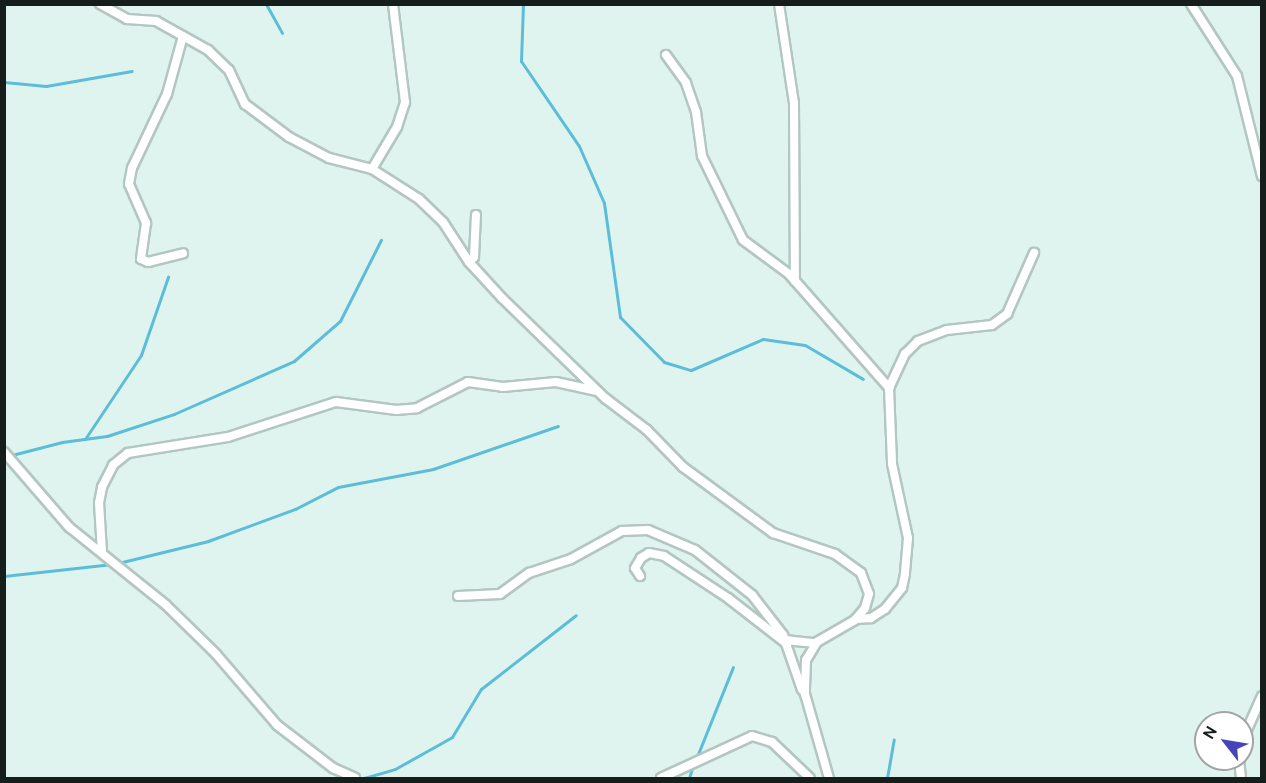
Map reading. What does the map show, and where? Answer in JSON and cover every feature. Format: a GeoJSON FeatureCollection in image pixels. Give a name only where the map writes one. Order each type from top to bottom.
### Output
{"type":"FeatureCollection","features":[{"type":"Feature","properties":{"kind":"street"},"geometry":{"type":"LineString","coordinates":[[100,4],[127,19],[156,21],[183,36],[218,58],[229,70],[245,104],[281,131],[329,158],[372,169],[434,212],[470,262],[598,391],[683,466],[766,529],[851,563],[865,579],[868,594],[865,608],[855,620],[815,644],[806,660],[805,694]]}},
{"type":"Feature","properties":{"kind":"street"},"geometry":{"type":"LineString","coordinates":[[372,169],[397,127],[405,102],[393,4]]}},
{"type":"Feature","properties":{"kind":"street"},"geometry":{"type":"LineString","coordinates":[[779,4],[794,103],[795,281]]}},
{"type":"Feature","properties":{"kind":"street"},"geometry":{"type":"LineString","coordinates":[[1191,4],[1237,76],[1262,176]]}},
{"type":"Feature","properties":{"kind":"street"},"geometry":{"type":"LineString","coordinates":[[183,36],[167,94],[132,168],[129,184],[146,223],[141,259],[148,262],[183,253]]}},
{"type":"Feature","properties":{"kind":"street"},"geometry":{"type":"LineString","coordinates":[[666,56],[686,83],[696,112],[702,156],[736,230],[749,247],[795,281],[889,388]]}},
{"type":"Feature","properties":{"kind":"street"},"geometry":{"type":"LineString","coordinates":[[470,262],[474,256],[476,215]]}},
{"type":"Feature","properties":{"kind":"street"},"geometry":{"type":"LineString","coordinates":[[855,620],[871,618],[885,609],[902,588],[905,574],[908,538],[892,464],[889,388],[905,354],[918,341],[947,330],[992,325],[1009,312],[1034,253]]}},
{"type":"Feature","properties":{"kind":"street"},"geometry":{"type":"LineString","coordinates":[[102,552],[99,503],[102,487],[113,465],[128,453],[228,437],[336,402],[396,410],[417,408],[473,382],[503,387],[556,382],[598,391]]}},
{"type":"Feature","properties":{"kind":"street"},"geometry":{"type":"LineString","coordinates":[[4,452],[69,527],[166,605],[216,654],[277,725],[333,768],[355,778]]}},
{"type":"Feature","properties":{"kind":"street"},"geometry":{"type":"LineString","coordinates":[[458,596],[500,594],[539,568],[571,559],[622,531],[639,528],[680,542],[722,569],[752,595],[786,642],[805,694],[829,778]]}},
{"type":"Feature","properties":{"kind":"street"},"geometry":{"type":"LineString","coordinates":[[640,576],[635,568],[641,558],[649,553],[664,556],[728,598],[786,642],[815,644]]}},
{"type":"Feature","properties":{"kind":"street"},"geometry":{"type":"LineString","coordinates":[[1254,714],[1262,696]]}},
{"type":"Feature","properties":{"kind":"street"},"geometry":{"type":"LineString","coordinates":[[661,778],[752,736],[772,742],[810,778]]}},
{"type":"Feature","properties":{"kind":"waterway"},"geometry":{"type":"LineString","coordinates":[[266,4],[282,33]]}},
{"type":"Feature","properties":{"kind":"waterway"},"geometry":{"type":"LineString","coordinates":[[523,4],[521,61],[579,146],[604,203],[620,317],[664,362],[691,370],[763,339],[805,345],[863,379]]}},
{"type":"Feature","properties":{"kind":"waterway"},"geometry":{"type":"LineString","coordinates":[[4,82],[46,86],[132,71]]}},
{"type":"Feature","properties":{"kind":"waterway"},"geometry":{"type":"LineString","coordinates":[[8,456],[62,442],[107,436],[174,414],[294,361],[340,321],[381,240]]}},
{"type":"Feature","properties":{"kind":"waterway"},"geometry":{"type":"LineString","coordinates":[[85,439],[141,355],[168,277]]}},
{"type":"Feature","properties":{"kind":"waterway"},"geometry":{"type":"LineString","coordinates":[[118,563],[208,541],[295,509],[338,487],[433,469],[558,426]]}},
{"type":"Feature","properties":{"kind":"waterway"},"geometry":{"type":"LineString","coordinates":[[4,576],[112,564]]}},
{"type":"Feature","properties":{"kind":"waterway"},"geometry":{"type":"LineString","coordinates":[[364,778],[395,769],[452,737],[481,689],[576,615]]}},
{"type":"Feature","properties":{"kind":"waterway"},"geometry":{"type":"LineString","coordinates":[[696,759],[733,667]]}},
{"type":"Feature","properties":{"kind":"waterway"},"geometry":{"type":"LineString","coordinates":[[887,778],[894,740]]}},
{"type":"Feature","properties":{"kind":"waterway"},"geometry":{"type":"LineString","coordinates":[[689,778],[693,765]]}}]}
